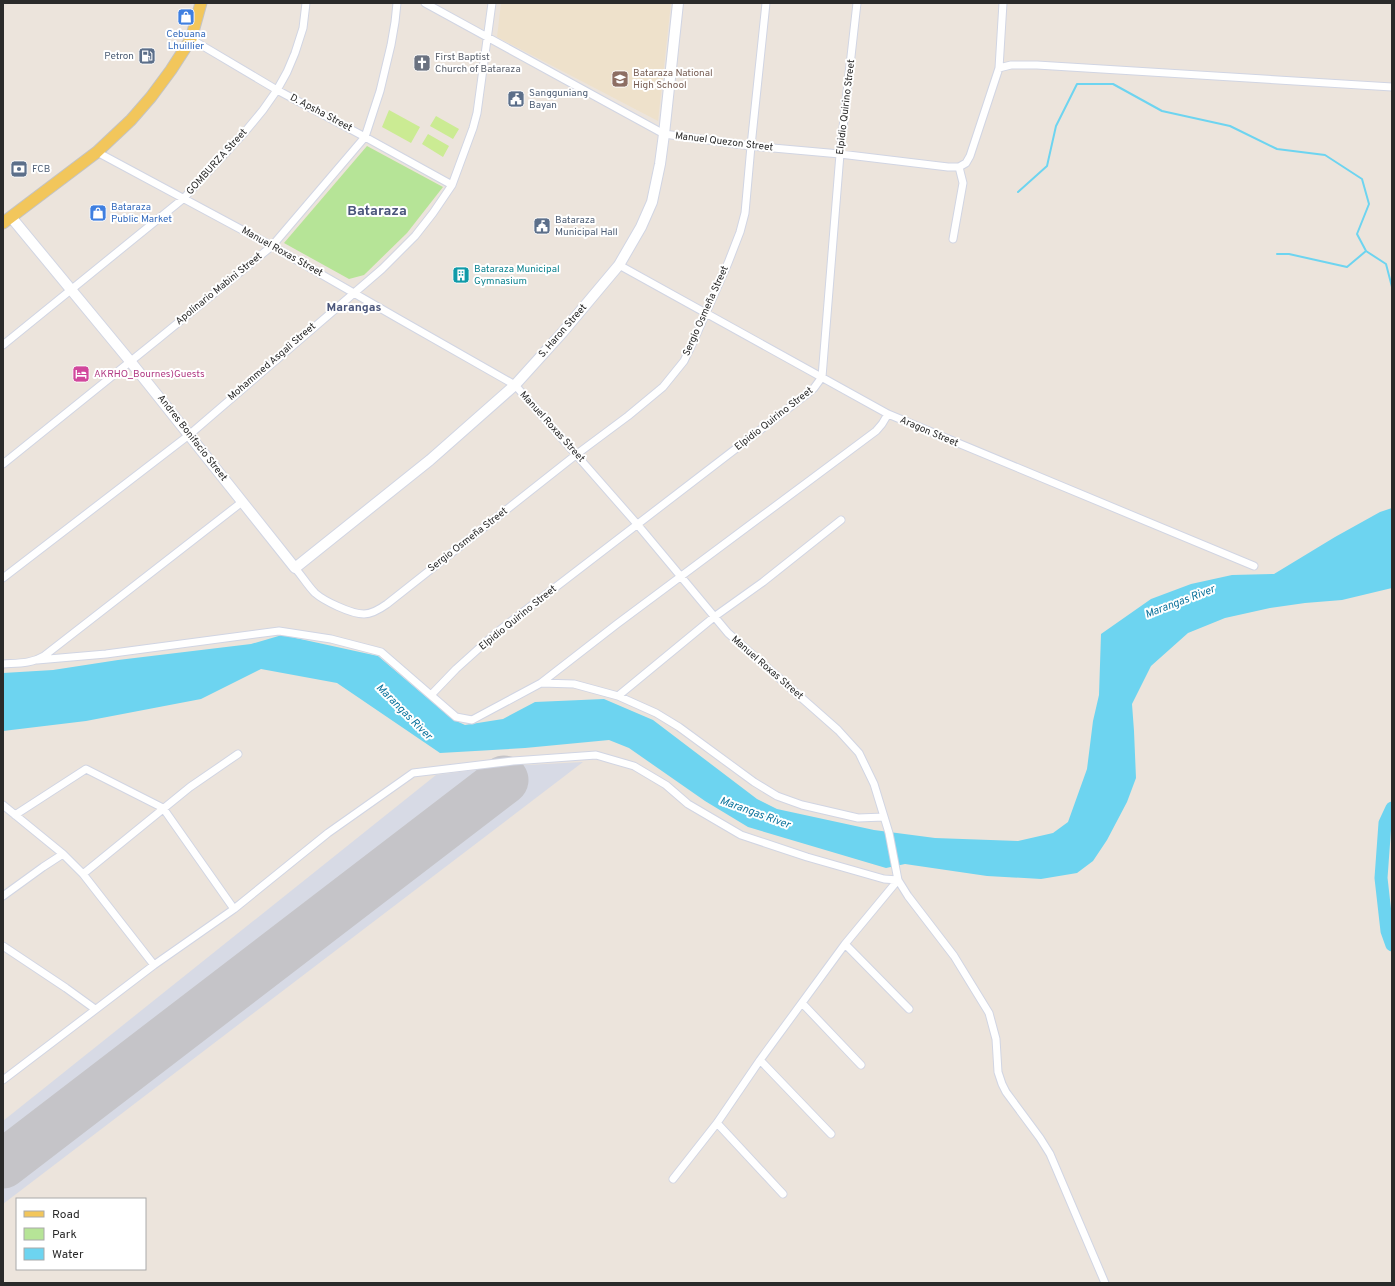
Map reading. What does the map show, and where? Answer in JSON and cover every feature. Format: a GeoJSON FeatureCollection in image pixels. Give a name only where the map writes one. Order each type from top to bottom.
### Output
{"type":"FeatureCollection","features":[{"type":"Feature","properties":{"kind":"main road"},"geometry":{"type":"LineString","coordinates":[[7,220],[97,152],[131,120],[151,97],[171,70],[191,39],[201,3]]}},
{"type":"Feature","properties":{"kind":"street","name":"GOMBURZA Street"},"geometry":{"type":"LineString","coordinates":[[3,345],[184,198],[244,133],[277,90],[295,53],[303,28],[306,3]]}},
{"type":"Feature","properties":{"kind":"street","name":"Apolinario Mabini Street"},"geometry":{"type":"LineString","coordinates":[[3,464],[272,246],[365,137],[380,91],[391,45],[397,3]]}},
{"type":"Feature","properties":{"kind":"street","name":"Manuel Quezon Street"},"geometry":{"type":"LineString","coordinates":[[425,3],[664,134],[750,146],[959,167]]}},
{"type":"Feature","properties":{"kind":"street","name":"Mohammed Asgali Street"},"geometry":{"type":"LineString","coordinates":[[3,578],[189,435],[382,269],[416,236],[452,185],[473,128],[492,3]]}},
{"type":"Feature","properties":{"kind":"street","name":"S. Haron Street"},"geometry":{"type":"LineString","coordinates":[[295,568],[430,460],[515,385],[562,333],[619,264],[641,227],[652,202],[660,164],[664,134],[678,3]]}},
{"type":"Feature","properties":{"kind":"street","name":"Sergio Osmeña Street"},"geometry":{"type":"LineString","coordinates":[[295,568],[315,593],[322,598],[362,614],[377,611],[577,454],[628,416],[666,383],[684,361],[707,312],[740,232],[745,213],[750,146],[766,3]]}},
{"type":"Feature","properties":{"kind":"street","name":"Elpidio Quirino Street"},"geometry":{"type":"LineString","coordinates":[[431,695],[456,669],[496,633],[807,394],[814,388],[822,377],[840,154],[858,3]]}},
{"type":"Feature","properties":{"kind":"street"},"geometry":{"type":"LineString","coordinates":[[953,238],[963,183],[962,173],[959,167],[966,163],[970,156],[999,68],[1003,3]]}},
{"type":"Feature","properties":{"kind":"street","name":"D. Apsha Street"},"geometry":{"type":"LineString","coordinates":[[191,39],[277,90],[452,185]]}},
{"type":"Feature","properties":{"kind":"street"},"geometry":{"type":"LineString","coordinates":[[999,68],[1012,65],[1037,65],[1392,87]]}},
{"type":"Feature","properties":{"kind":"street","name":"Manuel Roxas Street"},"geometry":{"type":"LineString","coordinates":[[97,152],[272,246],[515,385],[577,454],[714,617],[736,641],[838,730],[859,753],[874,784],[889,833],[898,880]]}},
{"type":"Feature","properties":{"kind":"street","name":"Andres Bonifacio Street"},"geometry":{"type":"LineString","coordinates":[[7,220],[72,290],[295,568]]}},
{"type":"Feature","properties":{"kind":"street","name":"Aragon Street"},"geometry":{"type":"LineString","coordinates":[[619,264],[888,414],[1254,566]]}},
{"type":"Feature","properties":{"kind":"street"},"geometry":{"type":"LineString","coordinates":[[3,664],[106,654],[279,631],[331,639],[381,652],[456,717],[472,720],[541,682],[876,431],[888,414]]}},
{"type":"Feature","properties":{"kind":"street"},"geometry":{"type":"LineString","coordinates":[[37,660],[242,502]]}},
{"type":"Feature","properties":{"kind":"street"},"geometry":{"type":"LineString","coordinates":[[618,696],[714,617],[774,573],[841,520]]}},
{"type":"Feature","properties":{"kind":"street"},"geometry":{"type":"LineString","coordinates":[[541,682],[574,684],[618,696],[656,713],[679,727],[754,782],[776,796],[802,805],[858,818],[884,817]]}},
{"type":"Feature","properties":{"kind":"street"},"geometry":{"type":"LineString","coordinates":[[83,874],[190,787],[238,754]]}},
{"type":"Feature","properties":{"kind":"street"},"geometry":{"type":"LineString","coordinates":[[3,1080],[94,1009],[234,909],[328,833],[413,773],[513,761],[596,755],[634,766],[666,785],[688,804],[741,835],[807,857],[884,879],[898,880]]}},
{"type":"Feature","properties":{"kind":"street"},"geometry":{"type":"LineString","coordinates":[[15,815],[86,769],[163,808],[234,909]]}},
{"type":"Feature","properties":{"kind":"street"},"geometry":{"type":"LineString","coordinates":[[3,805],[63,854],[83,874],[154,965]]}},
{"type":"Feature","properties":{"kind":"street"},"geometry":{"type":"LineString","coordinates":[[3,896],[63,854]]}},
{"type":"Feature","properties":{"kind":"street"},"geometry":{"type":"LineString","coordinates":[[673,1179],[717,1123],[760,1060],[845,944],[898,880]]}},
{"type":"Feature","properties":{"kind":"street"},"geometry":{"type":"LineString","coordinates":[[898,880],[908,896],[954,956],[989,1013],[996,1039],[998,1072],[1002,1084],[1006,1092],[1050,1154],[1105,1283]]}},
{"type":"Feature","properties":{"kind":"street"},"geometry":{"type":"LineString","coordinates":[[845,944],[909,1009]]}},
{"type":"Feature","properties":{"kind":"street"},"geometry":{"type":"LineString","coordinates":[[3,946],[66,988],[94,1009]]}},
{"type":"Feature","properties":{"kind":"street"},"geometry":{"type":"LineString","coordinates":[[802,1003],[861,1064]]}},
{"type":"Feature","properties":{"kind":"street"},"geometry":{"type":"LineString","coordinates":[[760,1060],[831,1134]]}},
{"type":"Feature","properties":{"kind":"street"},"geometry":{"type":"LineString","coordinates":[[717,1123],[783,1194]]}},
{"type":"Feature","properties":{"kind":"shaded area","name":"Bataraza National High School"},"geometry":{"type":"Polygon","coordinates":[[[501,3],[671,3],[658,121],[497,37],[501,3]]]}},
{"type":"Feature","properties":{"kind":"shaded area"},"geometry":{"type":"Polygon","coordinates":[[[583,762],[3,1204],[3,1121],[436,775],[508,766],[583,762]]]}},
{"type":"Feature","properties":{"kind":"green space"},"geometry":{"type":"Polygon","coordinates":[[[389,110],[420,127],[411,143],[382,127],[389,110]]]}},
{"type":"Feature","properties":{"kind":"green space"},"geometry":{"type":"Polygon","coordinates":[[[436,116],[459,129],[453,139],[430,126],[436,116]]]}},
{"type":"Feature","properties":{"kind":"green space"},"geometry":{"type":"Polygon","coordinates":[[[428,134],[449,146],[443,157],[422,144],[428,134]]]}},
{"type":"Feature","properties":{"kind":"green space"},"geometry":{"type":"Polygon","coordinates":[[[367,146],[443,187],[407,233],[364,275],[349,279],[284,243],[367,146]]]}},
{"type":"Feature","properties":{"kind":"water"},"geometry":{"type":"Polygon","coordinates":[[[1392,508],[1392,588],[1342,600],[1270,608],[1225,618],[1188,633],[1151,666],[1132,704],[1136,778],[1127,802],[1107,840],[1093,861],[1077,873],[1041,879],[987,876],[905,864],[886,868],[748,827],[705,801],[629,748],[609,740],[525,748],[440,753],[337,683],[261,669],[201,699],[86,721],[3,731],[3,673],[53,670],[118,660],[251,644],[282,635],[378,656],[452,719],[465,725],[503,719],[535,702],[604,699],[653,720],[757,799],[777,809],[874,830],[935,838],[1018,841],[1053,833],[1068,822],[1087,769],[1093,721],[1099,695],[1101,634],[1151,599],[1191,584],[1232,575],[1274,574],[1335,537],[1380,512],[1392,508]]]}},
{"type":"Feature","properties":{"kind":"waterway"},"geometry":{"type":"LineString","coordinates":[[1018,192],[1047,166],[1056,126],[1077,84],[1113,84],[1162,111],[1230,126],[1277,149],[1325,155],[1362,179],[1369,204],[1357,234],[1366,251],[1386,264],[1392,287]]}},
{"type":"Feature","properties":{"kind":"waterway"},"geometry":{"type":"LineString","coordinates":[[1277,254],[1289,254],[1347,267],[1366,251]]}},
{"type":"Feature","properties":{"kind":"waterway","name":"Marangas River"},"geometry":{"type":"LineString","coordinates":[[1392,808],[1385,823],[1381,878],[1387,931],[1392,945]]}},
{"type":"Feature","properties":{"kind":"runway"},"geometry":{"type":"LineString","coordinates":[[3,1164],[504,780]]}},
{"type":"Feature","properties":{"kind":"place","name":"Cebuana Lhuillier"},"geometry":{"type":"Point","coordinates":[186,17]}},
{"type":"Feature","properties":{"kind":"place","name":"Petron"},"geometry":{"type":"Point","coordinates":[147,56]}},
{"type":"Feature","properties":{"kind":"place","name":"First Baptist Church of Bataraza"},"geometry":{"type":"Point","coordinates":[422,63]}},
{"type":"Feature","properties":{"kind":"place","name":"Bataraza National High School"},"geometry":{"type":"Point","coordinates":[620,79]}},
{"type":"Feature","properties":{"kind":"place","name":"Sangguniang Bayan"},"geometry":{"type":"Point","coordinates":[516,99]}},
{"type":"Feature","properties":{"kind":"place","name":"FCB"},"geometry":{"type":"Point","coordinates":[19,169]}},
{"type":"Feature","properties":{"kind":"place","name":"Bataraza Public Market"},"geometry":{"type":"Point","coordinates":[98,213]}},
{"type":"Feature","properties":{"kind":"place","name":"Bataraza Municipal Hall"},"geometry":{"type":"Point","coordinates":[542,226]}},
{"type":"Feature","properties":{"kind":"place","name":"Bataraza Municipal Gymnasium"},"geometry":{"type":"Point","coordinates":[461,275]}},
{"type":"Feature","properties":{"kind":"place","name":"AKRHO_Bournes)Guests"},"geometry":{"type":"Point","coordinates":[81,374]}},
{"type":"Feature","properties":{"kind":"district","name":"Bataraza"},"geometry":{"type":"Point","coordinates":[377,211]}},
{"type":"Feature","properties":{"kind":"district","name":"Marangas"},"geometry":{"type":"Point","coordinates":[354,308]}}]}
